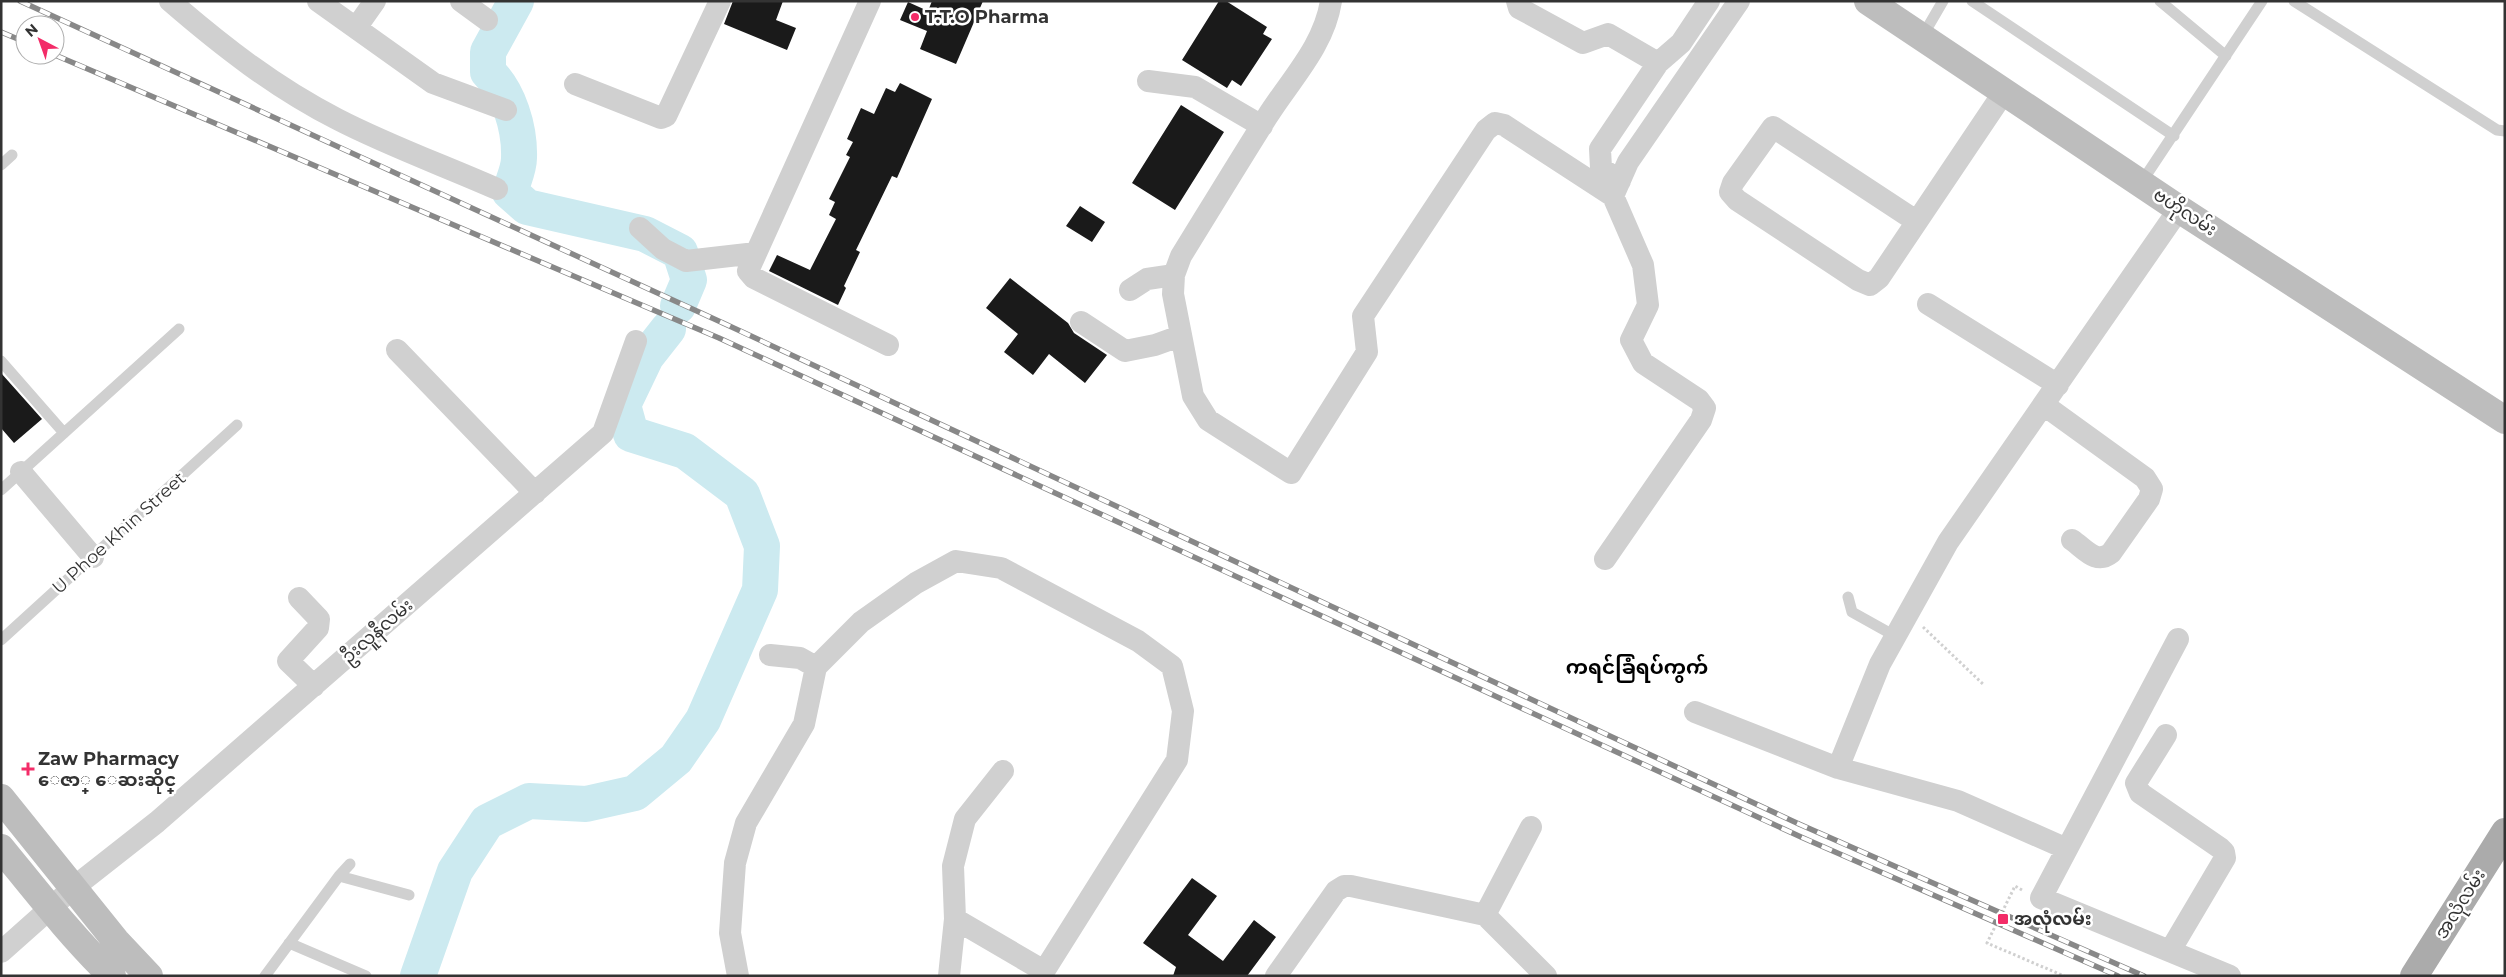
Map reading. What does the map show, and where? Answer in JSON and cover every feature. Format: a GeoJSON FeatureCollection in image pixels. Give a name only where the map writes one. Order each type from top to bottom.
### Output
{"type":"FeatureCollection","features":[{"type":"Feature","properties":{"kind":"main road","name":"ဗဟိုလမ်း"},"geometry":{"type":"LineString","coordinates":[[1868,1],[2179,209],[2505,420]]}},
{"type":"Feature","properties":{"kind":"main road"},"geometry":{"type":"LineString","coordinates":[[1,798],[116,941],[149,976]]}},
{"type":"Feature","properties":{"kind":"main road","name":"အလုံလမ်း"},"geometry":{"type":"LineString","coordinates":[[2414,976],[2505,832]]}},
{"type":"Feature","properties":{"kind":"main road"},"geometry":{"type":"LineString","coordinates":[[1,848],[88,953],[112,976]]}},
{"type":"Feature","properties":{"kind":"street"},"geometry":{"type":"LineString","coordinates":[[170,1],[217,42],[275,83],[337,120],[497,188]]}},
{"type":"Feature","properties":{"kind":"street"},"geometry":{"type":"LineString","coordinates":[[318,1],[433,83],[506,110]]}},
{"type":"Feature","properties":{"kind":"street"},"geometry":{"type":"LineString","coordinates":[[356,28],[375,1]]}},
{"type":"Feature","properties":{"kind":"street"},"geometry":{"type":"LineString","coordinates":[[461,1],[487,20]]}},
{"type":"Feature","properties":{"kind":"street"},"geometry":{"type":"LineString","coordinates":[[575,84],[661,118],[671,110],[720,1]]}},
{"type":"Feature","properties":{"kind":"street"},"geometry":{"type":"LineString","coordinates":[[870,1],[748,271],[754,278],[888,345]]}},
{"type":"Feature","properties":{"kind":"street"},"geometry":{"type":"LineString","coordinates":[[1332,1],[1325,26],[1318,41],[1262,126],[1181,256],[1174,275],[1173,294],[1193,396],[1208,420],[1291,473],[1366,352],[1363,316],[1486,130],[1495,123],[1504,125],[1617,189]]}},
{"type":"Feature","properties":{"kind":"street"},"geometry":{"type":"LineString","coordinates":[[1517,1],[1519,8],[1583,43],[1608,34],[1658,63]]}},
{"type":"Feature","properties":{"kind":"street"},"geometry":{"type":"LineString","coordinates":[[1605,559],[1701,420],[1705,408],[1699,400],[1643,363],[1631,340],[1648,305],[1643,265],[1617,189],[1601,168],[1600,149],[1658,63],[1681,43],[1709,1]]}},
{"type":"Feature","properties":{"kind":"street"},"geometry":{"type":"LineString","coordinates":[[1617,189],[1628,162],[1739,1]]}},
{"type":"Feature","properties":{"kind":"street"},"geometry":{"type":"LineString","coordinates":[[1148,80],[1195,87],[1262,126]]}},
{"type":"Feature","properties":{"kind":"street"},"geometry":{"type":"LineString","coordinates":[[1916,221],[1774,127],[1733,182],[1730,192],[1737,200],[1858,280],[1870,285],[1879,278],[2004,92]]}},
{"type":"Feature","properties":{"kind":"street"},"geometry":{"type":"LineString","coordinates":[[1838,768],[1880,664],[1948,542],[2179,209]]}},
{"type":"Feature","properties":{"kind":"street"},"geometry":{"type":"LineString","coordinates":[[640,228],[663,249],[686,261],[756,253]]}},
{"type":"Feature","properties":{"kind":"street"},"geometry":{"type":"LineString","coordinates":[[1130,290],[1147,279],[1174,275]]}},
{"type":"Feature","properties":{"kind":"street"},"geometry":{"type":"LineString","coordinates":[[1928,304],[2058,385]]}},
{"type":"Feature","properties":{"kind":"street"},"geometry":{"type":"LineString","coordinates":[[1081,322],[1125,351],[1180,336]]}},
{"type":"Feature","properties":{"kind":"street","name":"ဦးလူနီလမ်း"},"geometry":{"type":"LineString","coordinates":[[1,952],[73,888],[157,822],[603,433],[636,341]]}},
{"type":"Feature","properties":{"kind":"street"},"geometry":{"type":"LineString","coordinates":[[397,350],[535,493]]}},
{"type":"Feature","properties":{"kind":"street"},"geometry":{"type":"LineString","coordinates":[[2044,405],[2145,478],[2152,489],[2149,499],[2111,553],[2104,558],[2097,558],[2072,540]]}},
{"type":"Feature","properties":{"kind":"street"},"geometry":{"type":"LineString","coordinates":[[21,472],[93,557]]}},
{"type":"Feature","properties":{"kind":"street"},"geometry":{"type":"LineString","coordinates":[[738,976],[730,933],[735,863],[746,823],[804,724],[816,667],[861,622],[916,583],[956,562],[1001,568],[1138,641],[1172,666],[1183,711],[1177,760],[1042,973],[955,919]]}},
{"type":"Feature","properties":{"kind":"street"},"geometry":{"type":"LineString","coordinates":[[299,598],[319,618],[318,628],[288,660],[314,686]]}},
{"type":"Feature","properties":{"kind":"street"},"geometry":{"type":"LineString","coordinates":[[2178,639],[2041,898],[2230,976]]}},
{"type":"Feature","properties":{"kind":"street"},"geometry":{"type":"LineString","coordinates":[[770,655],[800,658],[816,667]]}},
{"type":"Feature","properties":{"kind":"street"},"geometry":{"type":"LineString","coordinates":[[1695,712],[1838,768],[1958,801],[2067,849]]}},
{"type":"Feature","properties":{"kind":"street"},"geometry":{"type":"LineString","coordinates":[[2166,734],[2136,783],[2140,793],[2220,848],[2224,852],[2225,858],[2170,951]]}},
{"type":"Feature","properties":{"kind":"street"},"geometry":{"type":"LineString","coordinates":[[949,976],[955,919],[953,866],[965,819],[1003,771]]}},
{"type":"Feature","properties":{"kind":"street"},"geometry":{"type":"LineString","coordinates":[[1485,915],[1531,827]]}},
{"type":"Feature","properties":{"kind":"street"},"geometry":{"type":"LineString","coordinates":[[1276,976],[1336,891],[1344,886],[1485,915],[1546,976]]}},
{"type":"Feature","properties":{"kind":"lane"},"geometry":{"type":"LineString","coordinates":[[1922,37],[1943,1]]}},
{"type":"Feature","properties":{"kind":"lane"},"geometry":{"type":"LineString","coordinates":[[1972,1],[2174,136]]}},
{"type":"Feature","properties":{"kind":"lane"},"geometry":{"type":"LineString","coordinates":[[2160,1],[2226,56]]}},
{"type":"Feature","properties":{"kind":"lane"},"geometry":{"type":"LineString","coordinates":[[2141,183],[2262,1]]}},
{"type":"Feature","properties":{"kind":"lane"},"geometry":{"type":"LineString","coordinates":[[2294,1],[2497,130],[2505,130]]}},
{"type":"Feature","properties":{"kind":"lane"},"geometry":{"type":"LineString","coordinates":[[1,165],[12,155]]}},
{"type":"Feature","properties":{"kind":"lane"},"geometry":{"type":"LineString","coordinates":[[1,490],[179,329]]}},
{"type":"Feature","properties":{"kind":"lane"},"geometry":{"type":"LineString","coordinates":[[1,361],[64,433]]}},
{"type":"Feature","properties":{"kind":"lane","name":"U Phoe Khin Street"},"geometry":{"type":"LineString","coordinates":[[1,640],[237,425]]}},
{"type":"Feature","properties":{"kind":"lane"},"geometry":{"type":"LineString","coordinates":[[1848,597],[1852,612],[1895,636]]}},
{"type":"Feature","properties":{"kind":"lane"},"geometry":{"type":"LineString","coordinates":[[266,976],[339,876],[350,864]]}},
{"type":"Feature","properties":{"kind":"lane"},"geometry":{"type":"LineString","coordinates":[[339,876],[409,894]]}},
{"type":"Feature","properties":{"kind":"lane"},"geometry":{"type":"LineString","coordinates":[[289,943],[366,976]]}},
{"type":"Feature","properties":{"kind":"path"},"geometry":{"type":"LineString","coordinates":[[1908,614],[1984,685]]}},
{"type":"Feature","properties":{"kind":"path"},"geometry":{"type":"LineString","coordinates":[[2015,886],[1987,943],[2064,976]]}},
{"type":"Feature","properties":{"kind":"building"},"geometry":{"type":"Polygon","coordinates":[[[733,1],[783,1],[776,20],[796,28],[787,50],[724,24],[733,1]]]}},
{"type":"Feature","properties":{"kind":"building"},"geometry":{"type":"Polygon","coordinates":[[[932,1],[983,1],[956,64],[920,49],[927,31],[900,20],[908,2],[928,11],[932,1]]]}},
{"type":"Feature","properties":{"kind":"building"},"geometry":{"type":"Polygon","coordinates":[[[1219,1],[1226,1],[1267,27],[1263,34],[1272,39],[1241,86],[1232,80],[1227,88],[1182,60],[1219,1]]]}},
{"type":"Feature","properties":{"kind":"building"},"geometry":{"type":"Polygon","coordinates":[[[900,83],[932,99],[897,178],[892,176],[856,250],[860,252],[844,286],[846,288],[838,305],[769,271],[777,255],[810,270],[836,219],[829,215],[835,202],[829,199],[850,157],[846,155],[853,142],[847,139],[861,108],[874,114],[886,88],[895,92],[900,83]]]}},
{"type":"Feature","properties":{"kind":"building"},"geometry":{"type":"Polygon","coordinates":[[[1181,105],[1224,132],[1175,210],[1132,183],[1181,105]]]}},
{"type":"Feature","properties":{"kind":"building"},"geometry":{"type":"Polygon","coordinates":[[[1080,206],[1105,222],[1092,242],[1066,226],[1080,206]]]}},
{"type":"Feature","properties":{"kind":"building"},"geometry":{"type":"Polygon","coordinates":[[[1010,278],[1068,323],[1074,333],[1107,355],[1085,383],[1049,354],[1033,375],[1004,352],[1018,334],[986,308],[1010,278]]]}},
{"type":"Feature","properties":{"kind":"building"},"geometry":{"type":"Polygon","coordinates":[[[1,373],[42,419],[14,443],[1,428],[1,373]]]}},
{"type":"Feature","properties":{"kind":"building"},"geometry":{"type":"Polygon","coordinates":[[[1192,878],[1217,896],[1188,935],[1223,961],[1254,920],[1276,937],[1247,976],[1173,976],[1176,967],[1143,943],[1192,878]]]}},
{"type":"Feature","properties":{"kind":"waterway"},"geometry":{"type":"LineString","coordinates":[[516,1],[488,52],[488,72],[507,100],[518,135],[519,162],[510,192],[527,207],[645,234],[680,252],[689,280],[678,306]]}},
{"type":"Feature","properties":{"kind":"waterway"},"geometry":{"type":"LineString","coordinates":[[418,976],[455,871],[487,822],[529,801],[586,804],[635,793],[676,759],[703,720],[760,590],[762,546],[742,494],[685,451],[631,434],[623,405],[646,357],[668,329]]}},
{"type":"Feature","properties":{"kind":"railway"},"geometry":{"type":"LineString","coordinates":[[20,1],[723,323],[1799,824],[2144,976]]}},
{"type":"Feature","properties":{"kind":"railway"},"geometry":{"type":"LineString","coordinates":[[1,32],[15,38]]}},
{"type":"Feature","properties":{"kind":"railway"},"geometry":{"type":"LineString","coordinates":[[65,59],[719,338],[1801,837],[2118,976]]}},
{"type":"Feature","properties":{"kind":"place","name":"T.T.O Pharma"},"geometry":{"type":"Point","coordinates":[915,17]}},
{"type":"Feature","properties":{"kind":"place","name":"Zaw Pharmacy ေဇာ္ ေဆးဆိုင္"},"geometry":{"type":"Point","coordinates":[28,769]}},
{"type":"Feature","properties":{"kind":"place","name":"အလုံလမ်း"},"geometry":{"type":"Point","coordinates":[2003,919]}},
{"type":"Feature","properties":{"kind":"district","name":"ကရင်ခြံရပ်ကွက်"},"geometry":{"type":"Point","coordinates":[1637,667]}}]}
